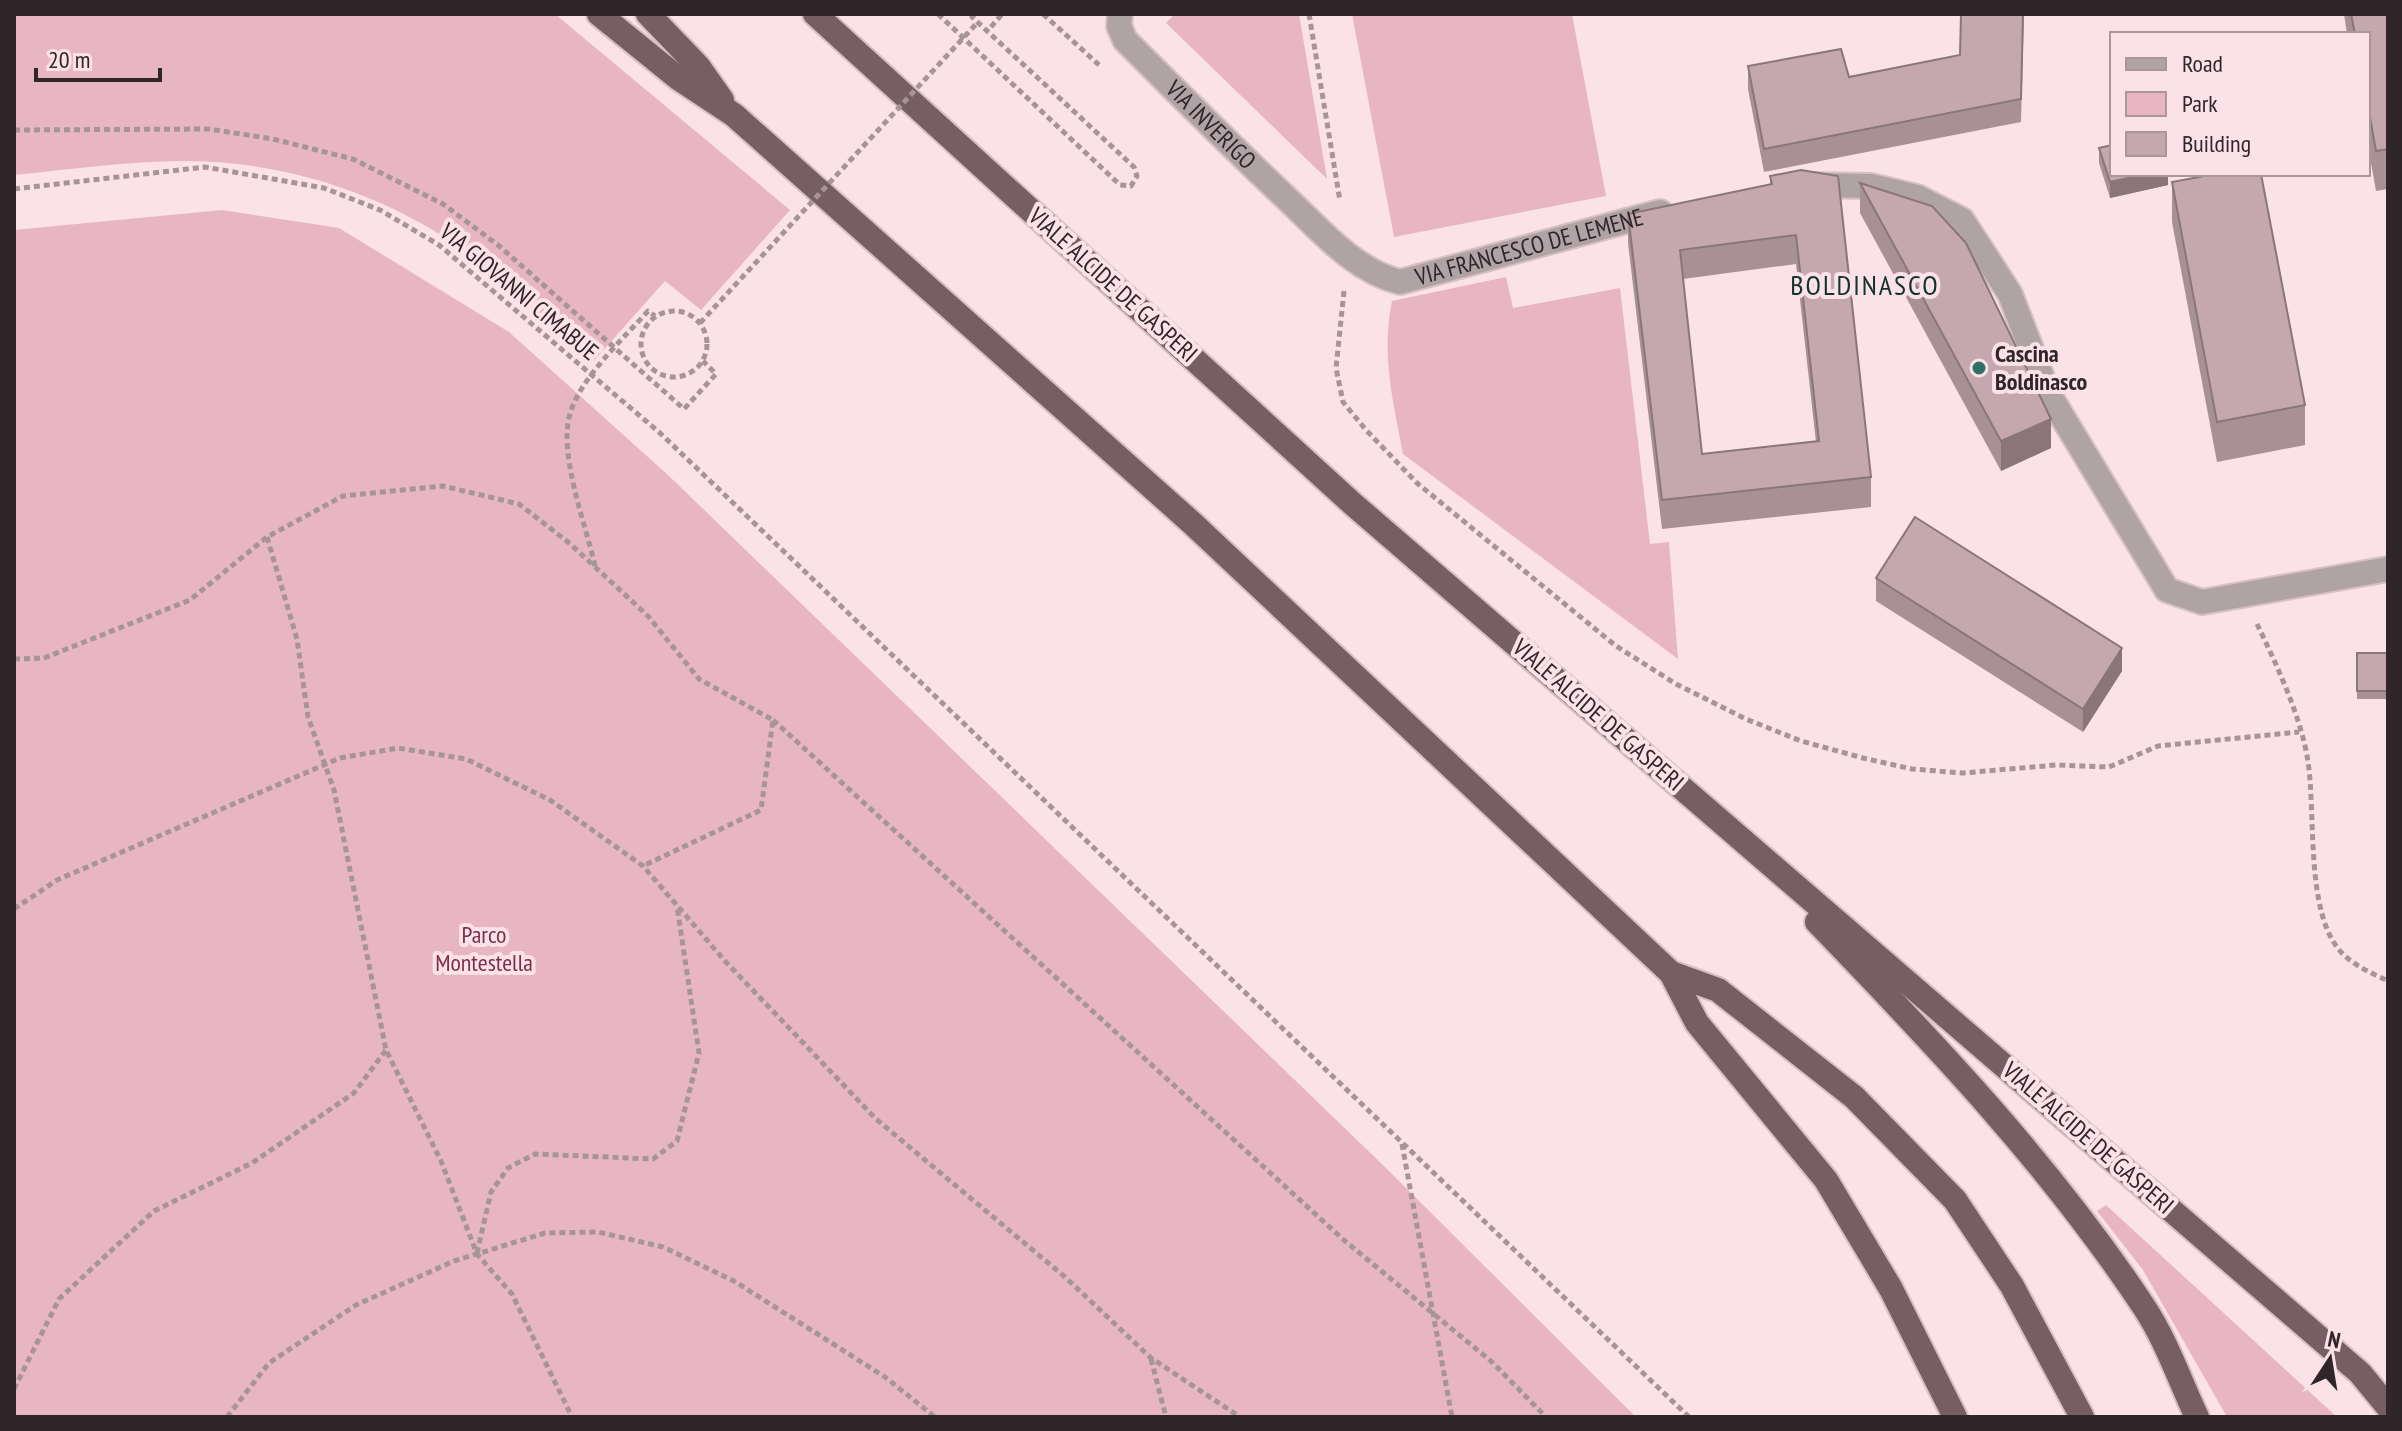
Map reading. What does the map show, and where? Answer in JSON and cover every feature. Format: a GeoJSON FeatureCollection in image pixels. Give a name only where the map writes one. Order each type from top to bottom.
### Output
{"type":"FeatureCollection","features":[{"type":"Feature","properties":{"kind":"highway"},"geometry":{"type":"LineString","coordinates":[[599,14],[678,78],[734,115],[1192,523],[1671,973],[1697,1023],[1826,1180],[1891,1289],[1955,1417]]}},
{"type":"Feature","properties":{"kind":"highway"},"geometry":{"type":"LineString","coordinates":[[648,14],[698,66],[734,115]]}},
{"type":"Feature","properties":{"kind":"highway","name":"VIALE ALCIDE DE GASPERI"},"geometry":{"type":"LineString","coordinates":[[815,14],[1354,505],[2360,1373],[2388,1407]]}},
{"type":"Feature","properties":{"kind":"highway"},"geometry":{"type":"LineString","coordinates":[[1710,811],[1953,1064],[2057,1189],[2145,1310],[2197,1417]]}},
{"type":"Feature","properties":{"kind":"highway"},"geometry":{"type":"LineString","coordinates":[[1671,973],[1718,990],[1854,1097],[1955,1200],[2012,1286],[2082,1417]]}},
{"type":"Feature","properties":{"kind":"street","name":"VIA INVERIGO"},"geometry":{"type":"LineString","coordinates":[[1120,14],[1119,26],[1125,40],[1320,229]]}},
{"type":"Feature","properties":{"kind":"street"},"geometry":{"type":"LineString","coordinates":[[1785,188],[1846,185],[1917,197],[1962,220],[2010,294],[2048,393],[2167,590],[2202,602],[2388,569]]}},
{"type":"Feature","properties":{"kind":"street","name":"VIA FRANCESCO DE LEMENE"},"geometry":{"type":"LineString","coordinates":[[1320,229],[1359,264],[1382,277],[1400,282],[1682,208]]}},
{"type":"Feature","properties":{"kind":"path"},"geometry":{"type":"LineString","coordinates":[[938,14],[1120,185],[1131,186],[1137,176],[1134,167],[972,17],[975,14]]}},
{"type":"Feature","properties":{"kind":"path"},"geometry":{"type":"LineString","coordinates":[[991,27],[1002,14]]}},
{"type":"Feature","properties":{"kind":"path"},"geometry":{"type":"LineString","coordinates":[[1309,14],[1340,201],[1348,210]]}},
{"type":"Feature","properties":{"kind":"path"},"geometry":{"type":"LineString","coordinates":[[700,323],[978,22]]}},
{"type":"Feature","properties":{"kind":"path"},"geometry":{"type":"LineString","coordinates":[[14,130],[209,129],[273,139],[353,159],[443,204],[498,245],[613,350],[684,409],[716,374],[703,361]]}},
{"type":"Feature","properties":{"kind":"path","name":"VIA GIOVANNI CIMABUE"},"geometry":{"type":"LineString","coordinates":[[14,189],[205,167],[324,188],[380,210],[439,245],[660,433],[1689,1417]]}},
{"type":"Feature","properties":{"kind":"path"},"geometry":{"type":"LineString","coordinates":[[1344,290],[1336,368],[1343,402],[1366,430],[1417,483],[1616,646],[1676,684],[1746,719],[1801,741],[1863,758],[1912,769],[1963,773],[2056,765],[2109,767],[2158,746],[2299,732]]}},
{"type":"Feature","properties":{"kind":"path"},"geometry":{"type":"LineString","coordinates":[[669,310],[689,314],[700,323],[706,332],[708,349],[703,361],[692,372],[680,377],[661,373],[647,363],[641,347],[642,334],[655,316],[669,310]]}},
{"type":"Feature","properties":{"kind":"path"},"geometry":{"type":"LineString","coordinates":[[595,566],[568,455],[570,414],[591,376],[613,350],[648,311],[655,316]]}},
{"type":"Feature","properties":{"kind":"path"},"geometry":{"type":"LineString","coordinates":[[14,659],[44,658],[190,600],[267,537],[343,496],[443,486],[519,504],[595,566],[648,616],[699,679],[773,720],[1345,1241],[1492,1362],[1546,1417]]}},
{"type":"Feature","properties":{"kind":"path"},"geometry":{"type":"LineString","coordinates":[[267,537],[297,639],[308,717],[334,790],[386,1050],[441,1161],[477,1254],[512,1294],[572,1417]]}},
{"type":"Feature","properties":{"kind":"path"},"geometry":{"type":"LineString","coordinates":[[2254,620],[2271,654],[2308,759],[2320,907],[2340,951],[2359,966],[2388,981]]}},
{"type":"Feature","properties":{"kind":"path"},"geometry":{"type":"LineString","coordinates":[[643,866],[761,810],[773,720]]}},
{"type":"Feature","properties":{"kind":"path"},"geometry":{"type":"LineString","coordinates":[[14,909],[57,880],[325,763],[398,748],[466,759],[550,800],[643,866],[876,1119],[1065,1277],[1151,1358],[1240,1417]]}},
{"type":"Feature","properties":{"kind":"path"},"geometry":{"type":"LineString","coordinates":[[477,1254],[491,1192],[508,1168],[535,1154],[653,1159],[677,1141],[699,1053],[676,904]]}},
{"type":"Feature","properties":{"kind":"path"},"geometry":{"type":"LineString","coordinates":[[14,1389],[59,1299],[154,1211],[252,1163],[354,1093],[386,1050]]}},
{"type":"Feature","properties":{"kind":"path"},"geometry":{"type":"LineString","coordinates":[[1402,1143],[1430,1311],[1452,1417]]}},
{"type":"Feature","properties":{"kind":"path"},"geometry":{"type":"LineString","coordinates":[[227,1417],[269,1363],[356,1305],[477,1254],[545,1233],[598,1232],[663,1247],[734,1281],[885,1377],[935,1417]]}},
{"type":"Feature","properties":{"kind":"path"},"geometry":{"type":"LineString","coordinates":[[1151,1358],[1166,1417]]}},
{"type":"Feature","properties":{"kind":"green space"},"geometry":{"type":"Polygon","coordinates":[[[14,14],[555,14],[790,210],[701,310],[665,281],[591,364],[469,254],[406,215],[337,186],[264,168],[190,161],[14,175],[14,14]]]}},
{"type":"Feature","properties":{"kind":"green space"},"geometry":{"type":"Polygon","coordinates":[[[1175,14],[1299,14],[1327,179],[1166,23],[1175,14]]]}},
{"type":"Feature","properties":{"kind":"green space"},"geometry":{"type":"Polygon","coordinates":[[[1352,14],[1572,14],[1606,196],[1394,237],[1352,14]]]}},
{"type":"Feature","properties":{"kind":"green space","name":"Parco Montestella"},"geometry":{"type":"Polygon","coordinates":[[[222,210],[339,228],[509,332],[668,475],[1387,1169],[1636,1417],[14,1417],[14,230],[222,210]]]}},
{"type":"Feature","properties":{"kind":"green space"},"geometry":{"type":"Polygon","coordinates":[[[1506,277],[1513,308],[1620,288],[1650,544],[1669,542],[1678,659],[1403,454],[1388,359],[1392,301],[1506,277]]]}},
{"type":"Feature","properties":{"kind":"green space"},"geometry":{"type":"Polygon","coordinates":[[[2106,1205],[2337,1417],[2227,1417],[2143,1270],[2097,1211],[2106,1205]]]}},
{"type":"Feature","properties":{"kind":"building"},"geometry":{"type":"Polygon","coordinates":[[[1961,14],[2023,14],[2021,99],[1764,149],[1748,66],[1841,49],[1849,77],[1960,55],[1961,14]]]}},
{"type":"Feature","properties":{"kind":"building"},"geometry":{"type":"Polygon","coordinates":[[[2351,14],[2388,14],[2388,149],[2376,151],[2370,117],[2370,32],[2355,32],[2351,14]]]}},
{"type":"Feature","properties":{"kind":"building"},"geometry":{"type":"Polygon","coordinates":[[[2110,145],[2110,176],[2137,176],[2110,182],[2099,148],[2110,145]]]}},
{"type":"Feature","properties":{"kind":"building"},"geometry":{"type":"Polygon","coordinates":[[[1801,170],[1838,176],[1871,477],[1662,500],[1628,214],[1772,184],[1770,176],[1801,170]],[[1796,235],[1680,250],[1702,454],[1819,441],[1796,235]]]}},
{"type":"Feature","properties":{"kind":"building"},"geometry":{"type":"Polygon","coordinates":[[[2204,176],[2261,176],[2305,405],[2217,422],[2172,182],[2204,176]]]}},
{"type":"Feature","properties":{"kind":"building"},"geometry":{"type":"Polygon","coordinates":[[[1860,183],[1932,206],[1966,243],[2051,419],[2001,441],[1860,183]]]}},
{"type":"Feature","properties":{"kind":"building"},"geometry":{"type":"Polygon","coordinates":[[[1915,517],[2122,648],[2083,709],[1876,578],[1915,517]]]}},
{"type":"Feature","properties":{"kind":"building"},"geometry":{"type":"Polygon","coordinates":[[[2357,653],[2388,653],[2388,691],[2357,691],[2357,653]]]}},
{"type":"Feature","properties":{"kind":"place","name":"Cascina Boldinasco"},"geometry":{"type":"Point","coordinates":[1979,368]}},
{"type":"Feature","properties":{"kind":"district","name":"BOLDINASCO"},"geometry":{"type":"Point","coordinates":[1865,285]}}]}
